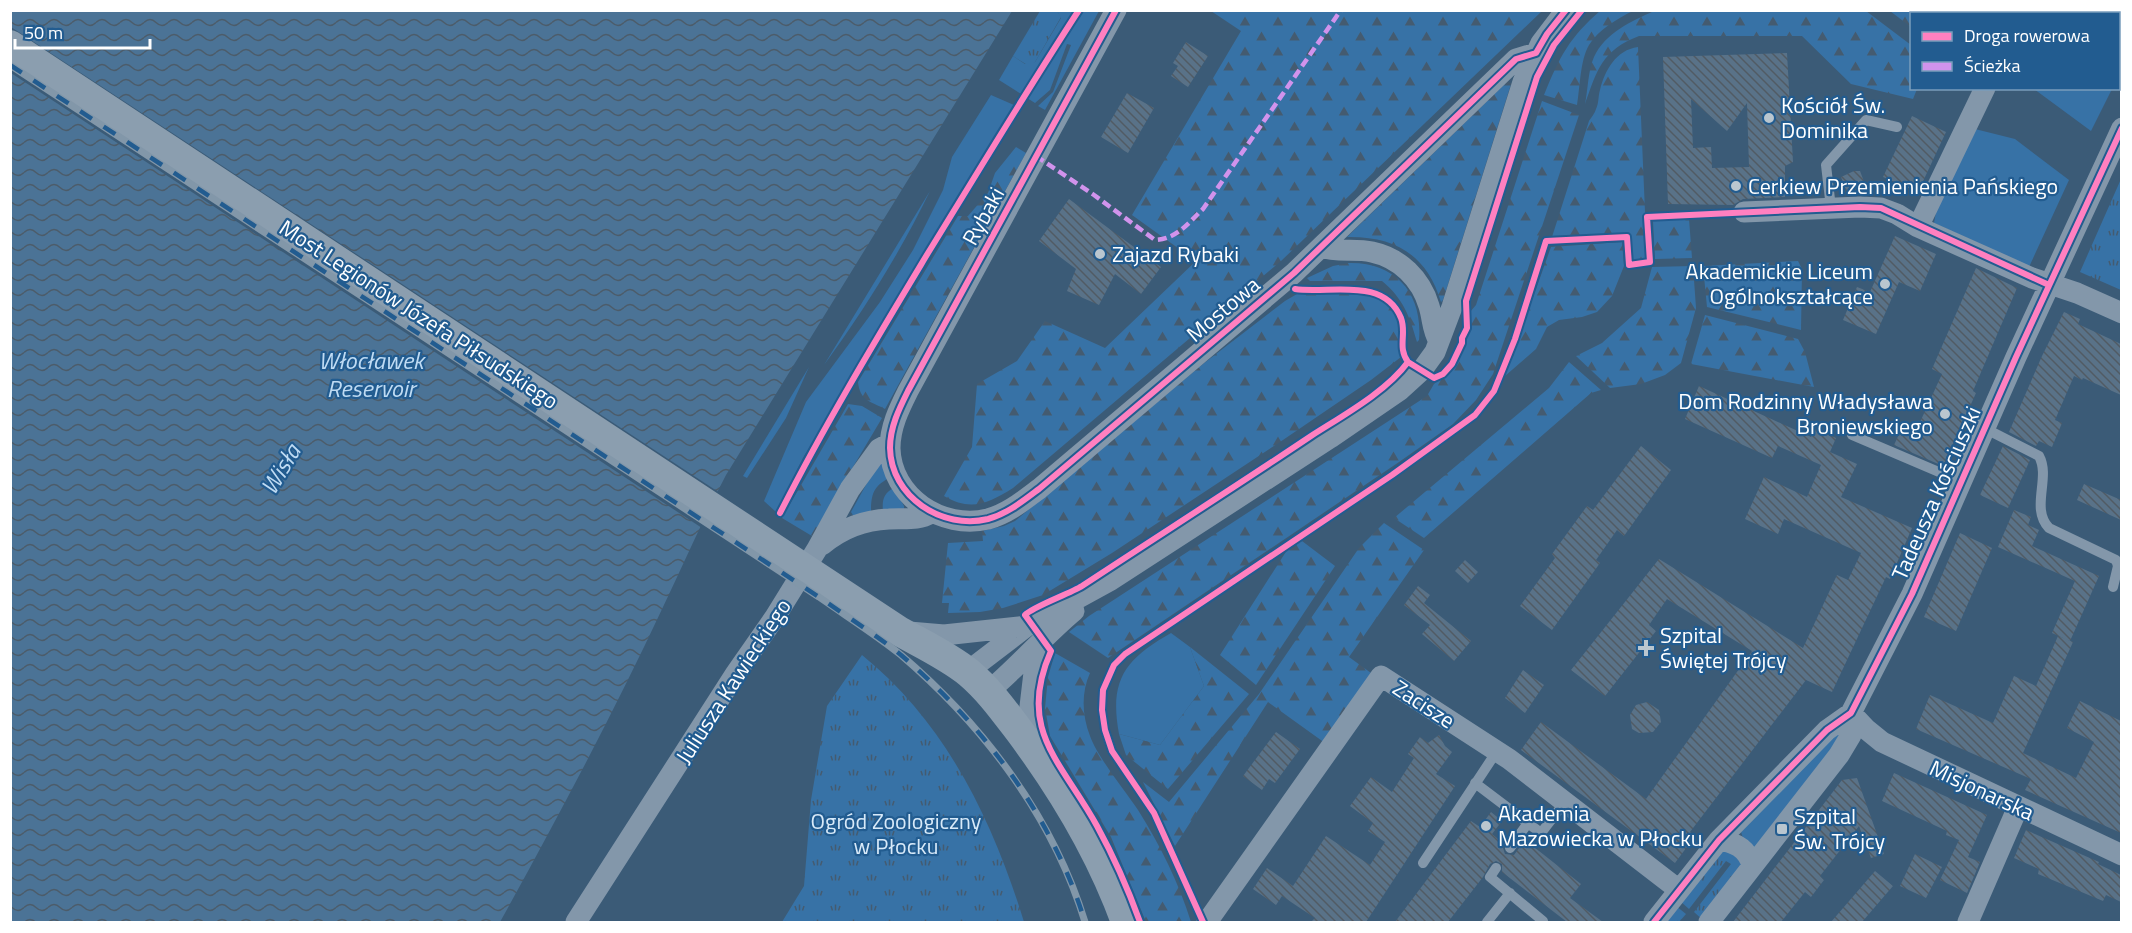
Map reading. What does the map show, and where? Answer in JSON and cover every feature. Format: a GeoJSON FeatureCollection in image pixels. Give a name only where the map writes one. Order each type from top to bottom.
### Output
{"type":"FeatureCollection","features":[{"type":"Feature","properties":{"kind":"main road","name":"Most Legionów Józefa Piłsudskiego"},"geometry":{"type":"LineString","coordinates":[[10,45],[899,631]]}},
{"type":"Feature","properties":{"kind":"main road"},"geometry":{"type":"LineString","coordinates":[[899,631],[936,651],[978,682],[1040,758],[1094,848],[1126,922]]}},
{"type":"Feature","properties":{"kind":"street","name":"Rybaki"},"geometry":{"type":"LineString","coordinates":[[890,443],[896,417],[908,391],[1116,10]]}},
{"type":"Feature","properties":{"kind":"street"},"geometry":{"type":"LineString","coordinates":[[978,682],[1027,626],[1111,580],[1400,390],[1422,370],[1432,357],[1452,307],[1522,82],[1547,34],[1566,10]]}},
{"type":"Feature","properties":{"kind":"street","name":"Mostowa"},"geometry":{"type":"LineString","coordinates":[[890,443],[892,460],[901,482],[912,497],[931,513],[957,520],[980,520],[1005,512],[1026,499],[1321,247],[1516,59],[1536,53]]}},
{"type":"Feature","properties":{"kind":"street"},"geometry":{"type":"LineString","coordinates":[[1918,226],[1984,90]]}},
{"type":"Feature","properties":{"kind":"street","name":"Tadeusza Kościuszki"},"geometry":{"type":"LineString","coordinates":[[1851,713],[1911,594],[2121,128]]}},
{"type":"Feature","properties":{"kind":"street"},"geometry":{"type":"LineString","coordinates":[[1744,212],[1881,208],[2049,285],[2121,313]]}},
{"type":"Feature","properties":{"kind":"street"},"geometry":{"type":"LineString","coordinates":[[1321,247],[1373,252],[1404,268],[1416,279],[1423,290],[1433,331],[1439,341]]}},
{"type":"Feature","properties":{"kind":"street","name":"Juliusza Kawieckiego"},"geometry":{"type":"LineString","coordinates":[[576,922],[736,673],[775,617],[855,481],[879,449],[890,443]]}},
{"type":"Feature","properties":{"kind":"street"},"geometry":{"type":"LineString","coordinates":[[817,549],[833,536],[858,524],[888,519],[917,519],[931,513]]}},
{"type":"Feature","properties":{"kind":"street"},"geometry":{"type":"LineString","coordinates":[[978,682],[1037,646],[1048,633],[1111,580]]}},
{"type":"Feature","properties":{"kind":"street"},"geometry":{"type":"LineString","coordinates":[[899,631],[944,635],[1027,626]]}},
{"type":"Feature","properties":{"kind":"street"},"geometry":{"type":"LineString","coordinates":[[1037,646],[1029,715],[1040,758]]}},
{"type":"Feature","properties":{"kind":"street","name":"Zacisze"},"geometry":{"type":"LineString","coordinates":[[1207,922],[1381,676],[1497,751],[1679,890]]}},
{"type":"Feature","properties":{"kind":"street"},"geometry":{"type":"LineString","coordinates":[[1654,922],[1719,840],[1827,730],[1851,713]]}},
{"type":"Feature","properties":{"kind":"street"},"geometry":{"type":"LineString","coordinates":[[1709,922],[1839,755],[1851,735],[1851,713]]}},
{"type":"Feature","properties":{"kind":"street","name":"Misjonarska"},"geometry":{"type":"LineString","coordinates":[[1851,713],[1882,742],[2121,855]]}},
{"type":"Feature","properties":{"kind":"street"},"geometry":{"type":"LineString","coordinates":[[1968,922],[2018,807]]}},
{"type":"Feature","properties":{"kind":"street"},"geometry":{"type":"LineString","coordinates":[[1719,840],[1733,842],[1743,849],[1752,865]]}},
{"type":"Feature","properties":{"kind":"lane"},"geometry":{"type":"LineString","coordinates":[[1831,208],[1826,165],[1866,120],[1898,127]]}},
{"type":"Feature","properties":{"kind":"lane"},"geometry":{"type":"LineString","coordinates":[[1984,429],[2039,456],[2043,471],[2040,508],[2043,521],[2049,528],[2116,560],[2118,566],[2113,587]]}},
{"type":"Feature","properties":{"kind":"lane"},"geometry":{"type":"LineString","coordinates":[[1852,435],[1960,482]]}},
{"type":"Feature","properties":{"kind":"lane"},"geometry":{"type":"LineString","coordinates":[[1423,862],[1497,751]]}},
{"type":"Feature","properties":{"kind":"lane"},"geometry":{"type":"LineString","coordinates":[[1475,783],[1541,832],[1565,802]]}},
{"type":"Feature","properties":{"kind":"lane"},"geometry":{"type":"LineString","coordinates":[[1510,848],[1528,822]]}},
{"type":"Feature","properties":{"kind":"lane"},"geometry":{"type":"LineString","coordinates":[[1496,867],[1490,877],[1544,921],[1542,922]]}},
{"type":"Feature","properties":{"kind":"lane"},"geometry":{"type":"LineString","coordinates":[[1487,922],[1510,893]]}},
{"type":"Feature","properties":{"kind":"green space"},"geometry":{"type":"Polygon","coordinates":[[[1084,10],[1099,11],[1045,110],[1038,106],[1053,92],[1071,45],[1067,44],[1050,90],[1035,103],[1027,98],[1084,10]]]}},
{"type":"Feature","properties":{"kind":"green space"},"geometry":{"type":"Polygon","coordinates":[[[1601,10],[1633,11],[1603,29],[1589,45],[1582,66],[1577,105],[1544,95],[1566,48],[1601,10]]]}},
{"type":"Feature","properties":{"kind":"green space"},"geometry":{"type":"Polygon","coordinates":[[[1040,11],[1057,11],[1061,17],[1035,62],[1029,66],[1013,56],[1040,11]]]}},
{"type":"Feature","properties":{"kind":"green space"},"geometry":{"type":"Polygon","coordinates":[[[1057,11],[1075,11],[1021,94],[999,80],[1013,56],[1025,64],[1035,62],[1061,18],[1057,11]]]}},
{"type":"Feature","properties":{"kind":"green space"},"geometry":{"type":"Polygon","coordinates":[[[1211,11],[1542,11],[1281,261],[1013,488],[980,504],[963,504],[944,496],[972,447],[977,384],[1017,361],[1045,321],[1105,348],[1196,261],[1132,215],[1241,31],[1211,11]]]}},
{"type":"Feature","properties":{"kind":"green space"},"geometry":{"type":"Polygon","coordinates":[[[1654,11],[1866,11],[1910,44],[1910,90],[1917,90],[1913,99],[1851,84],[1802,36],[1639,36],[1617,48],[1603,62],[1585,104],[1590,68],[1594,57],[1605,41],[1637,19],[1654,11]]]}},
{"type":"Feature","properties":{"kind":"green space"},"geometry":{"type":"Polygon","coordinates":[[[1890,11],[1946,12],[1910,12],[1910,26],[1890,11]]]}},
{"type":"Feature","properties":{"kind":"green space"},"geometry":{"type":"Polygon","coordinates":[[[1638,47],[1647,259],[1632,261],[1629,233],[1552,237],[1589,121],[1597,107],[1608,68],[1623,52],[1638,47]]]}},
{"type":"Feature","properties":{"kind":"green space"},"geometry":{"type":"Polygon","coordinates":[[[1508,81],[1511,84],[1441,302],[1427,272],[1407,252],[1380,240],[1347,237],[1508,81]]]}},
{"type":"Feature","properties":{"kind":"green space"},"geometry":{"type":"Polygon","coordinates":[[[2035,90],[2112,90],[2091,131],[2035,90]]]}},
{"type":"Feature","properties":{"kind":"green space"},"geometry":{"type":"Polygon","coordinates":[[[991,95],[1014,105],[803,458],[776,512],[764,501],[806,402],[880,302],[913,250],[943,190],[952,157],[991,95]]]}},
{"type":"Feature","properties":{"kind":"green space"},"geometry":{"type":"Polygon","coordinates":[[[1542,101],[1579,115],[1493,374],[1476,400],[1453,424],[1399,462],[1108,658],[1069,632],[1089,616],[1427,396],[1434,384],[1450,371],[1469,331],[1470,312],[1476,305],[1542,101]]]}},
{"type":"Feature","properties":{"kind":"green space"},"geometry":{"type":"Polygon","coordinates":[[[1975,129],[2015,139],[2069,180],[2029,267],[1934,223],[1936,212],[1975,129]]]}},
{"type":"Feature","properties":{"kind":"green space"},"geometry":{"type":"Polygon","coordinates":[[[1016,147],[1026,153],[885,409],[870,402],[863,397],[858,382],[958,216],[968,216],[988,193],[995,173],[1016,147]]]}},
{"type":"Feature","properties":{"kind":"green space"},"geometry":{"type":"Polygon","coordinates":[[[2121,179],[2121,290],[2080,272],[2121,179]]]}},
{"type":"Feature","properties":{"kind":"green space"},"geometry":{"type":"Polygon","coordinates":[[[930,191],[881,281],[824,365],[930,191]]]}},
{"type":"Feature","properties":{"kind":"green space"},"geometry":{"type":"Polygon","coordinates":[[[1689,219],[1692,258],[1655,259],[1653,221],[1689,219]]]}},
{"type":"Feature","properties":{"kind":"green space"},"geometry":{"type":"Polygon","coordinates":[[[1622,242],[1624,266],[1612,296],[1597,312],[1582,317],[1559,320],[1547,327],[1536,349],[1505,376],[1551,247],[1622,242]]]}},
{"type":"Feature","properties":{"kind":"green space"},"geometry":{"type":"Polygon","coordinates":[[[1798,261],[1802,269],[1801,330],[1707,307],[1703,266],[1798,261]]]}},
{"type":"Feature","properties":{"kind":"green space"},"geometry":{"type":"Polygon","coordinates":[[[1349,263],[1380,268],[1403,284],[1416,308],[1419,323],[1417,342],[1405,308],[1382,281],[1310,281],[1307,278],[1333,266],[1349,263]]]}},
{"type":"Feature","properties":{"kind":"green space"},"geometry":{"type":"Polygon","coordinates":[[[1693,266],[1696,308],[1681,363],[1665,375],[1641,384],[1610,388],[1576,356],[1602,343],[1641,308],[1652,267],[1693,266]]]}},
{"type":"Feature","properties":{"kind":"green space"},"geometry":{"type":"Polygon","coordinates":[[[1355,293],[1380,299],[1393,309],[1400,324],[1401,357],[1280,442],[1112,553],[1043,595],[1003,608],[980,612],[948,613],[949,603],[942,603],[948,543],[983,541],[982,531],[1015,521],[1203,364],[1285,301],[1297,294],[1355,293]]]}},
{"type":"Feature","properties":{"kind":"green space"},"geometry":{"type":"Polygon","coordinates":[[[1705,315],[1798,339],[1805,352],[1814,387],[1691,364],[1705,315]]]}},
{"type":"Feature","properties":{"kind":"green space"},"geometry":{"type":"Polygon","coordinates":[[[1569,362],[1601,390],[1591,393],[1424,538],[1394,518],[1549,388],[1569,362]]]}},
{"type":"Feature","properties":{"kind":"green space"},"geometry":{"type":"Polygon","coordinates":[[[809,367],[786,418],[747,478],[743,476],[809,367]]]}},
{"type":"Feature","properties":{"kind":"green space"},"geometry":{"type":"Polygon","coordinates":[[[848,404],[862,406],[882,418],[812,536],[782,518],[848,404]]]}},
{"type":"Feature","properties":{"kind":"green space"},"geometry":{"type":"Polygon","coordinates":[[[882,461],[889,478],[879,485],[874,493],[871,514],[854,517],[851,512],[878,463],[882,461]]]}},
{"type":"Feature","properties":{"kind":"green space"},"geometry":{"type":"Polygon","coordinates":[[[894,488],[904,510],[883,512],[884,498],[894,488]]]}},
{"type":"Feature","properties":{"kind":"green space"},"geometry":{"type":"Polygon","coordinates":[[[1384,523],[1424,550],[1349,657],[1371,673],[1325,743],[1268,702],[1175,846],[1143,782],[1169,802],[1259,694],[1359,548],[1384,523]]]}},
{"type":"Feature","properties":{"kind":"green space"},"geometry":{"type":"Polygon","coordinates":[[[1302,541],[1335,566],[1256,685],[1220,655],[1289,547],[1302,541]]]}},
{"type":"Feature","properties":{"kind":"green space"},"geometry":{"type":"Polygon","coordinates":[[[1171,633],[1190,647],[1204,686],[1160,745],[1119,734],[1116,699],[1124,673],[1142,652],[1171,633]]]}},
{"type":"Feature","properties":{"kind":"green space"},"geometry":{"type":"Polygon","coordinates":[[[1190,647],[1249,694],[1168,789],[1126,755],[1119,734],[1160,745],[1204,686],[1190,647]]]}},
{"type":"Feature","properties":{"kind":"green space"},"geometry":{"type":"Polygon","coordinates":[[[1055,653],[1090,673],[1085,688],[1084,704],[1085,720],[1090,736],[1105,764],[1154,837],[1175,879],[1191,922],[1146,922],[1111,837],[1050,736],[1045,708],[1048,677],[1055,653]]]}},
{"type":"Feature","properties":{"kind":"green space","name":"Ogród Zoologiczny w Płocku"},"geometry":{"type":"Polygon","coordinates":[[[862,655],[892,682],[918,711],[963,776],[997,847],[1024,922],[782,922],[804,886],[811,800],[827,706],[862,655]]]}},
{"type":"Feature","properties":{"kind":"green space"},"geometry":{"type":"Polygon","coordinates":[[[1837,732],[1842,736],[1759,846],[1753,848],[1744,841],[1741,832],[1837,732]]]}},
{"type":"Feature","properties":{"kind":"green space"},"geometry":{"type":"Polygon","coordinates":[[[1723,850],[1733,851],[1742,865],[1704,921],[1694,912],[1731,864],[1726,861],[1689,909],[1680,901],[1723,850]]]}},
{"type":"Feature","properties":{"kind":"green space"},"geometry":{"type":"Polygon","coordinates":[[[1676,906],[1686,914],[1679,922],[1663,922],[1676,906]]]}},
{"type":"Feature","properties":{"kind":"water","name":"Włocławek Reservoir"},"geometry":{"type":"Polygon","coordinates":[[[10,11],[1012,11],[726,475],[604,727],[500,922],[11,922],[10,11]]]}},
{"type":"Feature","properties":{"kind":"pier"},"geometry":{"type":"Polygon","coordinates":[[[11,27],[720,493],[702,528],[11,73],[11,27]]]}},
{"type":"Feature","properties":{"kind":"building"},"geometry":{"type":"Polygon","coordinates":[[[1186,42],[1208,56],[1188,87],[1171,76],[1178,66],[1173,63],[1186,42]]]}},
{"type":"Feature","properties":{"kind":"building"},"geometry":{"type":"Polygon","coordinates":[[[1787,53],[1793,162],[1785,166],[1785,197],[1743,199],[1733,205],[1668,204],[1663,57],[1787,53]],[[1691,99],[1693,148],[1711,147],[1712,168],[1749,167],[1747,103],[1727,131],[1691,99]]]}},
{"type":"Feature","properties":{"kind":"building"},"geometry":{"type":"Polygon","coordinates":[[[1127,93],[1154,108],[1128,153],[1101,137],[1127,93]]]}},
{"type":"Feature","properties":{"kind":"building"},"geometry":{"type":"Polygon","coordinates":[[[1912,116],[1946,132],[1918,192],[1883,177],[1912,116]]]}},
{"type":"Feature","properties":{"kind":"building"},"geometry":{"type":"Polygon","coordinates":[[[1854,171],[1860,171],[1869,195],[1848,195],[1841,177],[1854,171]]]}},
{"type":"Feature","properties":{"kind":"building","name":"Zajazd Rybaki"},"geometry":{"type":"Polygon","coordinates":[[[1069,199],[1161,267],[1141,294],[1115,274],[1099,305],[1067,291],[1076,269],[1039,241],[1069,199]]]}},
{"type":"Feature","properties":{"kind":"building","name":"Akademickie Liceum Ogólnokształcące"},"geometry":{"type":"Polygon","coordinates":[[[1895,236],[1936,254],[1920,291],[1899,282],[1876,334],[1843,320],[1857,287],[1870,292],[1895,236]]]}},
{"type":"Feature","properties":{"kind":"building"},"geometry":{"type":"Polygon","coordinates":[[[1976,268],[2017,288],[1973,391],[1976,393],[1943,466],[1894,445],[1902,428],[1915,433],[1942,374],[1932,369],[1976,268]]]}},
{"type":"Feature","properties":{"kind":"building"},"geometry":{"type":"Polygon","coordinates":[[[2064,312],[2080,319],[2078,324],[2121,344],[2121,395],[2074,376],[2055,420],[2062,423],[2052,447],[2039,441],[2036,446],[2009,432],[2064,312]]]}},
{"type":"Feature","properties":{"kind":"building"},"geometry":{"type":"Polygon","coordinates":[[[1699,386],[1811,437],[1815,429],[1836,438],[1830,452],[1857,464],[1841,497],[1912,528],[1890,579],[1886,577],[1832,692],[1806,680],[1690,832],[1695,836],[1675,863],[1521,750],[1541,722],[1646,799],[1752,651],[1667,599],[1649,625],[1656,631],[1605,696],[1571,670],[1659,559],[1803,648],[1837,575],[1848,580],[1861,553],[1784,519],[1778,534],[1745,519],[1764,477],[1807,497],[1821,465],[1778,446],[1772,458],[1685,419],[1699,386]]]}},
{"type":"Feature","properties":{"kind":"building"},"geometry":{"type":"Polygon","coordinates":[[[1641,446],[1671,470],[1624,536],[1617,530],[1596,560],[1600,563],[1552,630],[1520,606],[1555,558],[1552,554],[1587,506],[1593,510],[1641,446]]]}},
{"type":"Feature","properties":{"kind":"building"},"geometry":{"type":"Polygon","coordinates":[[[2003,446],[2030,460],[2008,508],[1980,495],[2003,446]]]}},
{"type":"Feature","properties":{"kind":"building"},"geometry":{"type":"Polygon","coordinates":[[[2084,484],[2121,500],[2121,520],[2077,500],[2084,484]]]}},
{"type":"Feature","properties":{"kind":"building"},"geometry":{"type":"Polygon","coordinates":[[[2014,510],[2031,517],[2028,525],[2039,530],[2032,546],[2099,576],[2070,641],[2052,633],[2075,581],[1998,547],[2014,510]]]}},
{"type":"Feature","properties":{"kind":"building"},"geometry":{"type":"Polygon","coordinates":[[[1960,533],[1992,548],[1956,631],[1924,617],[1960,533]]]}},
{"type":"Feature","properties":{"kind":"building"},"geometry":{"type":"Polygon","coordinates":[[[1465,560],[1478,572],[1468,583],[1455,571],[1465,560]]]}},
{"type":"Feature","properties":{"kind":"building"},"geometry":{"type":"Polygon","coordinates":[[[1418,586],[1430,595],[1424,603],[1471,641],[1454,661],[1422,634],[1430,625],[1404,605],[1418,586]]]}},
{"type":"Feature","properties":{"kind":"building"},"geometry":{"type":"Polygon","coordinates":[[[2058,636],[2073,642],[2023,753],[2076,778],[2094,742],[2067,728],[2080,701],[2121,721],[2121,833],[2025,790],[2031,779],[1916,729],[1930,695],[1993,723],[2014,676],[2036,686],[2058,636]]]}},
{"type":"Feature","properties":{"kind":"building"},"geometry":{"type":"Polygon","coordinates":[[[1523,670],[1544,685],[1525,713],[1505,698],[1523,670]]]}},
{"type":"Feature","properties":{"kind":"building"},"geometry":{"type":"Polygon","coordinates":[[[1647,702],[1659,710],[1661,722],[1653,732],[1639,733],[1632,729],[1630,715],[1636,705],[1647,702]]]}},
{"type":"Feature","properties":{"kind":"building"},"geometry":{"type":"Polygon","coordinates":[[[1276,732],[1300,749],[1275,783],[1269,779],[1262,790],[1243,776],[1276,732]]]}},
{"type":"Feature","properties":{"kind":"building"},"geometry":{"type":"Polygon","coordinates":[[[1439,735],[1445,746],[1452,752],[1436,774],[1455,786],[1366,922],[1311,922],[1315,918],[1282,896],[1276,905],[1253,889],[1267,868],[1293,886],[1326,836],[1370,865],[1385,842],[1368,831],[1373,823],[1350,806],[1371,777],[1392,792],[1414,758],[1408,754],[1420,737],[1428,743],[1439,735]]]}},
{"type":"Feature","properties":{"kind":"building"},"geometry":{"type":"Polygon","coordinates":[[[1894,773],[1987,815],[1968,857],[1980,862],[1967,893],[1940,880],[1959,840],[1946,835],[1947,831],[1882,801],[1894,773]]]}},
{"type":"Feature","properties":{"kind":"building"},"geometry":{"type":"Polygon","coordinates":[[[1857,778],[1884,854],[1871,858],[1859,826],[1820,876],[1824,880],[1811,897],[1805,892],[1781,922],[1733,922],[1842,780],[1857,778]]]}},
{"type":"Feature","properties":{"kind":"building"},"geometry":{"type":"Polygon","coordinates":[[[1491,812],[1502,821],[1492,834],[1504,844],[1505,854],[1514,855],[1525,840],[1581,884],[1570,898],[1603,922],[1567,922],[1502,872],[1502,864],[1496,861],[1490,864],[1483,877],[1448,922],[1395,922],[1471,821],[1480,827],[1491,812]]]}},
{"type":"Feature","properties":{"kind":"building"},"geometry":{"type":"Polygon","coordinates":[[[2026,830],[2099,862],[2098,864],[2121,875],[2121,902],[2106,895],[2103,901],[2038,874],[2039,869],[2014,858],[2026,830]]]}},
{"type":"Feature","properties":{"kind":"building"},"geometry":{"type":"Polygon","coordinates":[[[1915,854],[1942,867],[1926,898],[1900,886],[1915,854]]]}},
{"type":"Feature","properties":{"kind":"building"},"geometry":{"type":"Polygon","coordinates":[[[1875,871],[1893,886],[1862,922],[1831,922],[1875,871]]]}},
{"type":"Feature","properties":{"kind":"railway"},"geometry":{"type":"LineString","coordinates":[[10,65],[819,597],[901,655],[960,712],[1012,776],[1035,810],[1054,846],[1085,922]]}},
{"type":"Feature","properties":{"kind":"marked path"},"geometry":{"type":"LineString","coordinates":[[1036,156],[1155,240],[1170,237],[1203,209],[1341,10]]}},
{"type":"Feature","properties":{"kind":"cycle path"},"geometry":{"type":"LineString","coordinates":[[780,513],[833,414],[928,253],[1079,10]]}},
{"type":"Feature","properties":{"kind":"cycle path"},"geometry":{"type":"LineString","coordinates":[[1116,10],[908,391],[896,418],[890,448],[893,466],[899,481],[909,495],[922,506],[937,514],[971,521],[988,519],[1008,510],[1039,489],[1294,273],[1516,59],[1536,53],[1547,34],[1566,10]]}},
{"type":"Feature","properties":{"kind":"cycle path"},"geometry":{"type":"LineString","coordinates":[[1140,922],[1131,897],[1103,838],[1048,744],[1041,724],[1038,703],[1041,679],[1051,651],[1025,615],[1082,586],[1350,412],[1388,383],[1408,362],[1434,378],[1443,374],[1452,364],[1467,328],[1466,301],[1537,77],[1554,45],[1582,10]]}},
{"type":"Feature","properties":{"kind":"cycle path"},"geometry":{"type":"LineString","coordinates":[[1654,922],[1719,840],[1827,730],[1851,713],[1912,594],[2016,357],[2122,128]]}},
{"type":"Feature","properties":{"kind":"cycle path"},"geometry":{"type":"LineString","coordinates":[[1203,922],[1154,813],[1112,751],[1105,730],[1102,710],[1103,690],[1114,665],[1125,654],[1392,475],[1475,415],[1494,391],[1515,339],[1546,241],[1627,237],[1629,265],[1650,262],[1647,217],[1860,207],[1881,208],[2049,285]]}},
{"type":"Feature","properties":{"kind":"cycle path"},"geometry":{"type":"LineString","coordinates":[[1295,289],[1355,290],[1382,296],[1393,305],[1401,318],[1403,351],[1408,362]]}},
{"type":"Feature","properties":{"kind":"place","name":"Kościół Św. Dominika"},"geometry":{"type":"Point","coordinates":[1769,118]}},
{"type":"Feature","properties":{"kind":"place","name":"Cerkiew Przemienienia Pańskiego"},"geometry":{"type":"Point","coordinates":[1736,186]}},
{"type":"Feature","properties":{"kind":"place","name":"Zajazd Rybaki"},"geometry":{"type":"Point","coordinates":[1100,254]}},
{"type":"Feature","properties":{"kind":"place","name":"Akademickie Liceum Ogólnokształcące"},"geometry":{"type":"Point","coordinates":[1885,284]}},
{"type":"Feature","properties":{"kind":"place","name":"Dom Rodzinny Władysława Broniewskiego"},"geometry":{"type":"Point","coordinates":[1945,414]}},
{"type":"Feature","properties":{"kind":"place","name":"Szpital Świętej Trójcy"},"geometry":{"type":"Point","coordinates":[1646,648]}},
{"type":"Feature","properties":{"kind":"place","name":"Akademia Mazowiecka w Płocku"},"geometry":{"type":"Point","coordinates":[1486,826]}},
{"type":"Feature","properties":{"kind":"place","name":"Szpital Św. Trójcy"},"geometry":{"type":"Point","coordinates":[1782,829]}},
{"type":"Feature","properties":{"kind":"water label","name":"Wisła"},"geometry":{"type":"Point","coordinates":[280,469]}}]}
